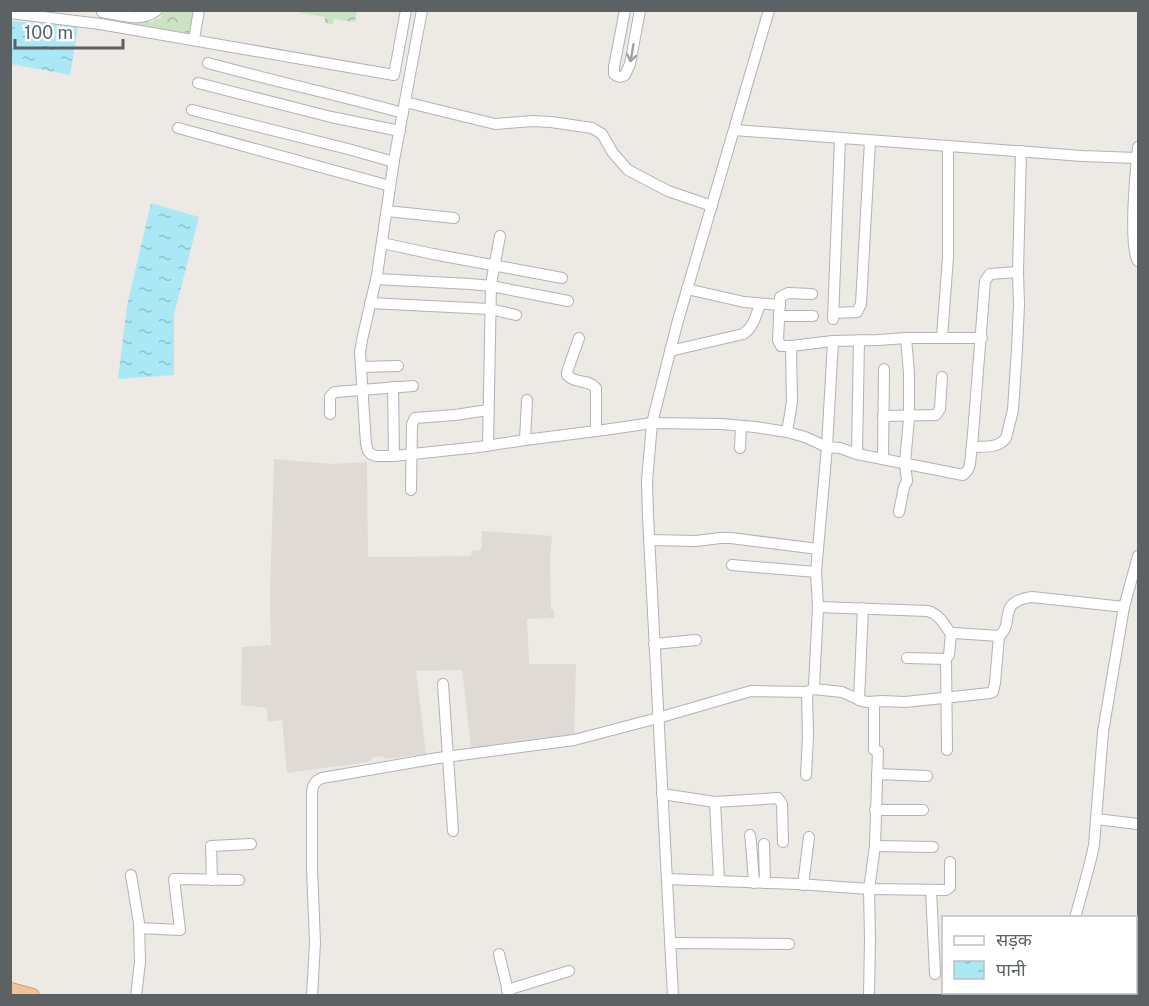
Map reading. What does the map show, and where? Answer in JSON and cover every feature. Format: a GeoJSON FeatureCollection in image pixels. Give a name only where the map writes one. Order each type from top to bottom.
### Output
{"type":"FeatureCollection","features":[{"type":"Feature","properties":{"kind":"street"},"geometry":{"type":"LineString","coordinates":[[100,24],[102,11],[142,18],[157,10]]}},
{"type":"Feature","properties":{"kind":"street"},"geometry":{"type":"LineString","coordinates":[[194,39],[199,10]]}},
{"type":"Feature","properties":{"kind":"street"},"geometry":{"type":"LineString","coordinates":[[10,14],[100,24],[394,75],[406,10]]}},
{"type":"Feature","properties":{"kind":"street"},"geometry":{"type":"LineString","coordinates":[[422,10],[394,162],[376,279],[360,352],[366,444],[368,451],[376,456],[488,446],[667,422],[741,426],[787,432],[806,437],[827,447],[963,475],[968,470],[972,447],[985,281],[987,277],[996,273],[1018,272]]}},
{"type":"Feature","properties":{"kind":"street"},"geometry":{"type":"LineString","coordinates":[[625,10],[614,67],[614,74],[620,77],[626,75],[628,71],[640,10]]}},
{"type":"Feature","properties":{"kind":"street"},"geometry":{"type":"LineString","coordinates":[[673,996],[649,540],[647,481],[652,423],[687,289],[769,10]]}},
{"type":"Feature","properties":{"kind":"street"},"geometry":{"type":"LineString","coordinates":[[208,63],[403,113]]}},
{"type":"Feature","properties":{"kind":"street"},"geometry":{"type":"LineString","coordinates":[[198,83],[331,117],[400,131]]}},
{"type":"Feature","properties":{"kind":"street"},"geometry":{"type":"LineString","coordinates":[[405,102],[495,124],[551,122],[592,128],[602,134],[613,153],[628,170],[668,190],[712,206]]}},
{"type":"Feature","properties":{"kind":"street"},"geometry":{"type":"LineString","coordinates":[[192,110],[394,162]]}},
{"type":"Feature","properties":{"kind":"street"},"geometry":{"type":"LineString","coordinates":[[178,129],[390,186]]}},
{"type":"Feature","properties":{"kind":"street"},"geometry":{"type":"LineString","coordinates":[[734,130],[1082,156],[1138,153],[1134,246],[1138,261]]}},
{"type":"Feature","properties":{"kind":"street"},"geometry":{"type":"LineString","coordinates":[[840,139],[833,317],[857,312],[861,304],[870,141]]}},
{"type":"Feature","properties":{"kind":"street"},"geometry":{"type":"LineString","coordinates":[[942,338],[948,257],[948,147]]}},
{"type":"Feature","properties":{"kind":"street"},"geometry":{"type":"LineString","coordinates":[[972,447],[1000,444],[1006,438],[1013,410],[1019,305],[1021,151]]}},
{"type":"Feature","properties":{"kind":"street"},"geometry":{"type":"LineString","coordinates":[[387,211],[454,218]]}},
{"type":"Feature","properties":{"kind":"street"},"geometry":{"type":"LineString","coordinates":[[488,446],[490,286],[500,236]]}},
{"type":"Feature","properties":{"kind":"street"},"geometry":{"type":"LineString","coordinates":[[382,243],[562,278]]}},
{"type":"Feature","properties":{"kind":"street"},"geometry":{"type":"LineString","coordinates":[[376,279],[490,286],[568,301]]}},
{"type":"Feature","properties":{"kind":"street"},"geometry":{"type":"LineString","coordinates":[[687,289],[760,304],[780,311],[813,316]]}},
{"type":"Feature","properties":{"kind":"street"},"geometry":{"type":"LineString","coordinates":[[812,294],[788,293],[780,297],[778,340],[781,346],[833,340],[982,338]]}},
{"type":"Feature","properties":{"kind":"street"},"geometry":{"type":"LineString","coordinates":[[370,303],[490,309],[516,315]]}},
{"type":"Feature","properties":{"kind":"street"},"geometry":{"type":"LineString","coordinates":[[670,351],[743,334],[753,323],[760,304]]}},
{"type":"Feature","properties":{"kind":"street"},"geometry":{"type":"LineString","coordinates":[[579,338],[567,375],[572,379],[592,383],[596,388],[597,431]]}},
{"type":"Feature","properties":{"kind":"street"},"geometry":{"type":"LineString","coordinates":[[899,512],[907,481],[905,462],[909,416],[909,373],[906,338]]}},
{"type":"Feature","properties":{"kind":"street"},"geometry":{"type":"LineString","coordinates":[[806,776],[810,690],[818,607],[816,572],[827,447],[833,340]]}},
{"type":"Feature","properties":{"kind":"street"},"geometry":{"type":"LineString","coordinates":[[857,454],[859,340]]}},
{"type":"Feature","properties":{"kind":"street"},"geometry":{"type":"LineString","coordinates":[[787,432],[792,402],[791,346]]}},
{"type":"Feature","properties":{"kind":"street"},"geometry":{"type":"LineString","coordinates":[[361,367],[398,366]]}},
{"type":"Feature","properties":{"kind":"street"},"geometry":{"type":"LineString","coordinates":[[883,458],[884,369]]}},
{"type":"Feature","properties":{"kind":"street"},"geometry":{"type":"LineString","coordinates":[[883,416],[933,416],[939,413],[942,376]]}},
{"type":"Feature","properties":{"kind":"street"},"geometry":{"type":"LineString","coordinates":[[330,414],[330,397],[333,393],[413,386]]}},
{"type":"Feature","properties":{"kind":"street"},"geometry":{"type":"LineString","coordinates":[[393,387],[394,456]]}},
{"type":"Feature","properties":{"kind":"street"},"geometry":{"type":"LineString","coordinates":[[525,440],[526,400]]}},
{"type":"Feature","properties":{"kind":"street"},"geometry":{"type":"LineString","coordinates":[[411,490],[414,418],[488,410]]}},
{"type":"Feature","properties":{"kind":"street"},"geometry":{"type":"LineString","coordinates":[[740,448],[741,426]]}},
{"type":"Feature","properties":{"kind":"street"},"geometry":{"type":"LineString","coordinates":[[649,540],[696,541],[731,538],[818,549]]}},
{"type":"Feature","properties":{"kind":"street"},"geometry":{"type":"LineString","coordinates":[[1076,916],[1090,863],[1103,732],[1124,607],[1138,556]]}},
{"type":"Feature","properties":{"kind":"street"},"geometry":{"type":"LineString","coordinates":[[732,565],[816,572]]}},
{"type":"Feature","properties":{"kind":"street"},"geometry":{"type":"LineString","coordinates":[[951,634],[999,636],[1004,632],[1011,605],[1023,598],[1124,607]]}},
{"type":"Feature","properties":{"kind":"street"},"geometry":{"type":"LineString","coordinates":[[818,607],[928,611],[939,616],[951,634],[949,655],[946,659],[947,750]]}},
{"type":"Feature","properties":{"kind":"street"},"geometry":{"type":"LineString","coordinates":[[859,700],[863,608]]}},
{"type":"Feature","properties":{"kind":"street"},"geometry":{"type":"LineString","coordinates":[[312,996],[315,943],[312,792],[317,780],[448,757],[574,740],[751,691],[842,692],[864,702],[904,702],[990,693],[993,692],[995,683],[999,636]]}},
{"type":"Feature","properties":{"kind":"street"},"geometry":{"type":"LineString","coordinates":[[654,644],[696,640]]}},
{"type":"Feature","properties":{"kind":"street"},"geometry":{"type":"LineString","coordinates":[[907,658],[946,659]]}},
{"type":"Feature","properties":{"kind":"street"},"geometry":{"type":"LineString","coordinates":[[442,684],[453,831]]}},
{"type":"Feature","properties":{"kind":"street"},"geometry":{"type":"LineString","coordinates":[[868,996],[869,889],[875,846],[877,774],[874,702]]}},
{"type":"Feature","properties":{"kind":"street"},"geometry":{"type":"LineString","coordinates":[[877,774],[927,776]]}},
{"type":"Feature","properties":{"kind":"street"},"geometry":{"type":"LineString","coordinates":[[662,794],[715,802],[778,798],[782,804],[783,842]]}},
{"type":"Feature","properties":{"kind":"street"},"geometry":{"type":"LineString","coordinates":[[715,802],[719,881]]}},
{"type":"Feature","properties":{"kind":"street"},"geometry":{"type":"LineString","coordinates":[[875,810],[923,810]]}},
{"type":"Feature","properties":{"kind":"street"},"geometry":{"type":"LineString","coordinates":[[1096,819],[1138,824]]}},
{"type":"Feature","properties":{"kind":"street"},"geometry":{"type":"LineString","coordinates":[[750,835],[760,883]]}},
{"type":"Feature","properties":{"kind":"street"},"geometry":{"type":"LineString","coordinates":[[803,885],[809,837]]}},
{"type":"Feature","properties":{"kind":"street"},"geometry":{"type":"LineString","coordinates":[[212,880],[211,846],[251,844]]}},
{"type":"Feature","properties":{"kind":"street"},"geometry":{"type":"LineString","coordinates":[[760,883],[764,844]]}},
{"type":"Feature","properties":{"kind":"street"},"geometry":{"type":"LineString","coordinates":[[875,846],[933,847]]}},
{"type":"Feature","properties":{"kind":"street"},"geometry":{"type":"LineString","coordinates":[[667,879],[931,890],[949,888],[950,862]]}},
{"type":"Feature","properties":{"kind":"street"},"geometry":{"type":"LineString","coordinates":[[131,875],[139,928],[140,962],[136,996]]}},
{"type":"Feature","properties":{"kind":"street"},"geometry":{"type":"LineString","coordinates":[[139,928],[180,930],[174,879],[239,880]]}},
{"type":"Feature","properties":{"kind":"street"},"geometry":{"type":"LineString","coordinates":[[931,890],[935,974]]}},
{"type":"Feature","properties":{"kind":"street"},"geometry":{"type":"LineString","coordinates":[[671,943],[789,944]]}},
{"type":"Feature","properties":{"kind":"street"},"geometry":{"type":"LineString","coordinates":[[499,954],[508,993],[569,971]]}},
{"type":"Feature","properties":{"kind":"shaded area"},"geometry":{"type":"Polygon","coordinates":[[[274,459],[332,464],[367,462],[368,557],[471,556],[472,551],[481,550],[482,531],[552,536],[551,610],[554,609],[554,618],[527,619],[529,664],[576,664],[574,737],[471,748],[462,670],[416,671],[426,754],[385,759],[382,756],[374,757],[362,763],[287,773],[282,720],[268,722],[267,708],[241,705],[242,647],[271,645],[270,595],[274,459]]]}},
{"type":"Feature","properties":{"kind":"green space"},"geometry":{"type":"Polygon","coordinates":[[[302,10],[357,11],[355,22],[334,19],[333,24],[325,23],[325,17],[301,13],[302,10]]]}},
{"type":"Feature","properties":{"kind":"green space"},"geometry":{"type":"Polygon","coordinates":[[[162,11],[198,11],[194,34],[128,24],[130,19],[153,22],[154,19],[161,19],[162,11]]]}},
{"type":"Feature","properties":{"kind":"water"},"geometry":{"type":"Polygon","coordinates":[[[10,21],[78,26],[70,75],[11,64],[10,21]]]}},
{"type":"Feature","properties":{"kind":"water"},"geometry":{"type":"Polygon","coordinates":[[[151,203],[199,217],[174,315],[174,375],[118,379],[127,306],[151,203]]]}}]}
